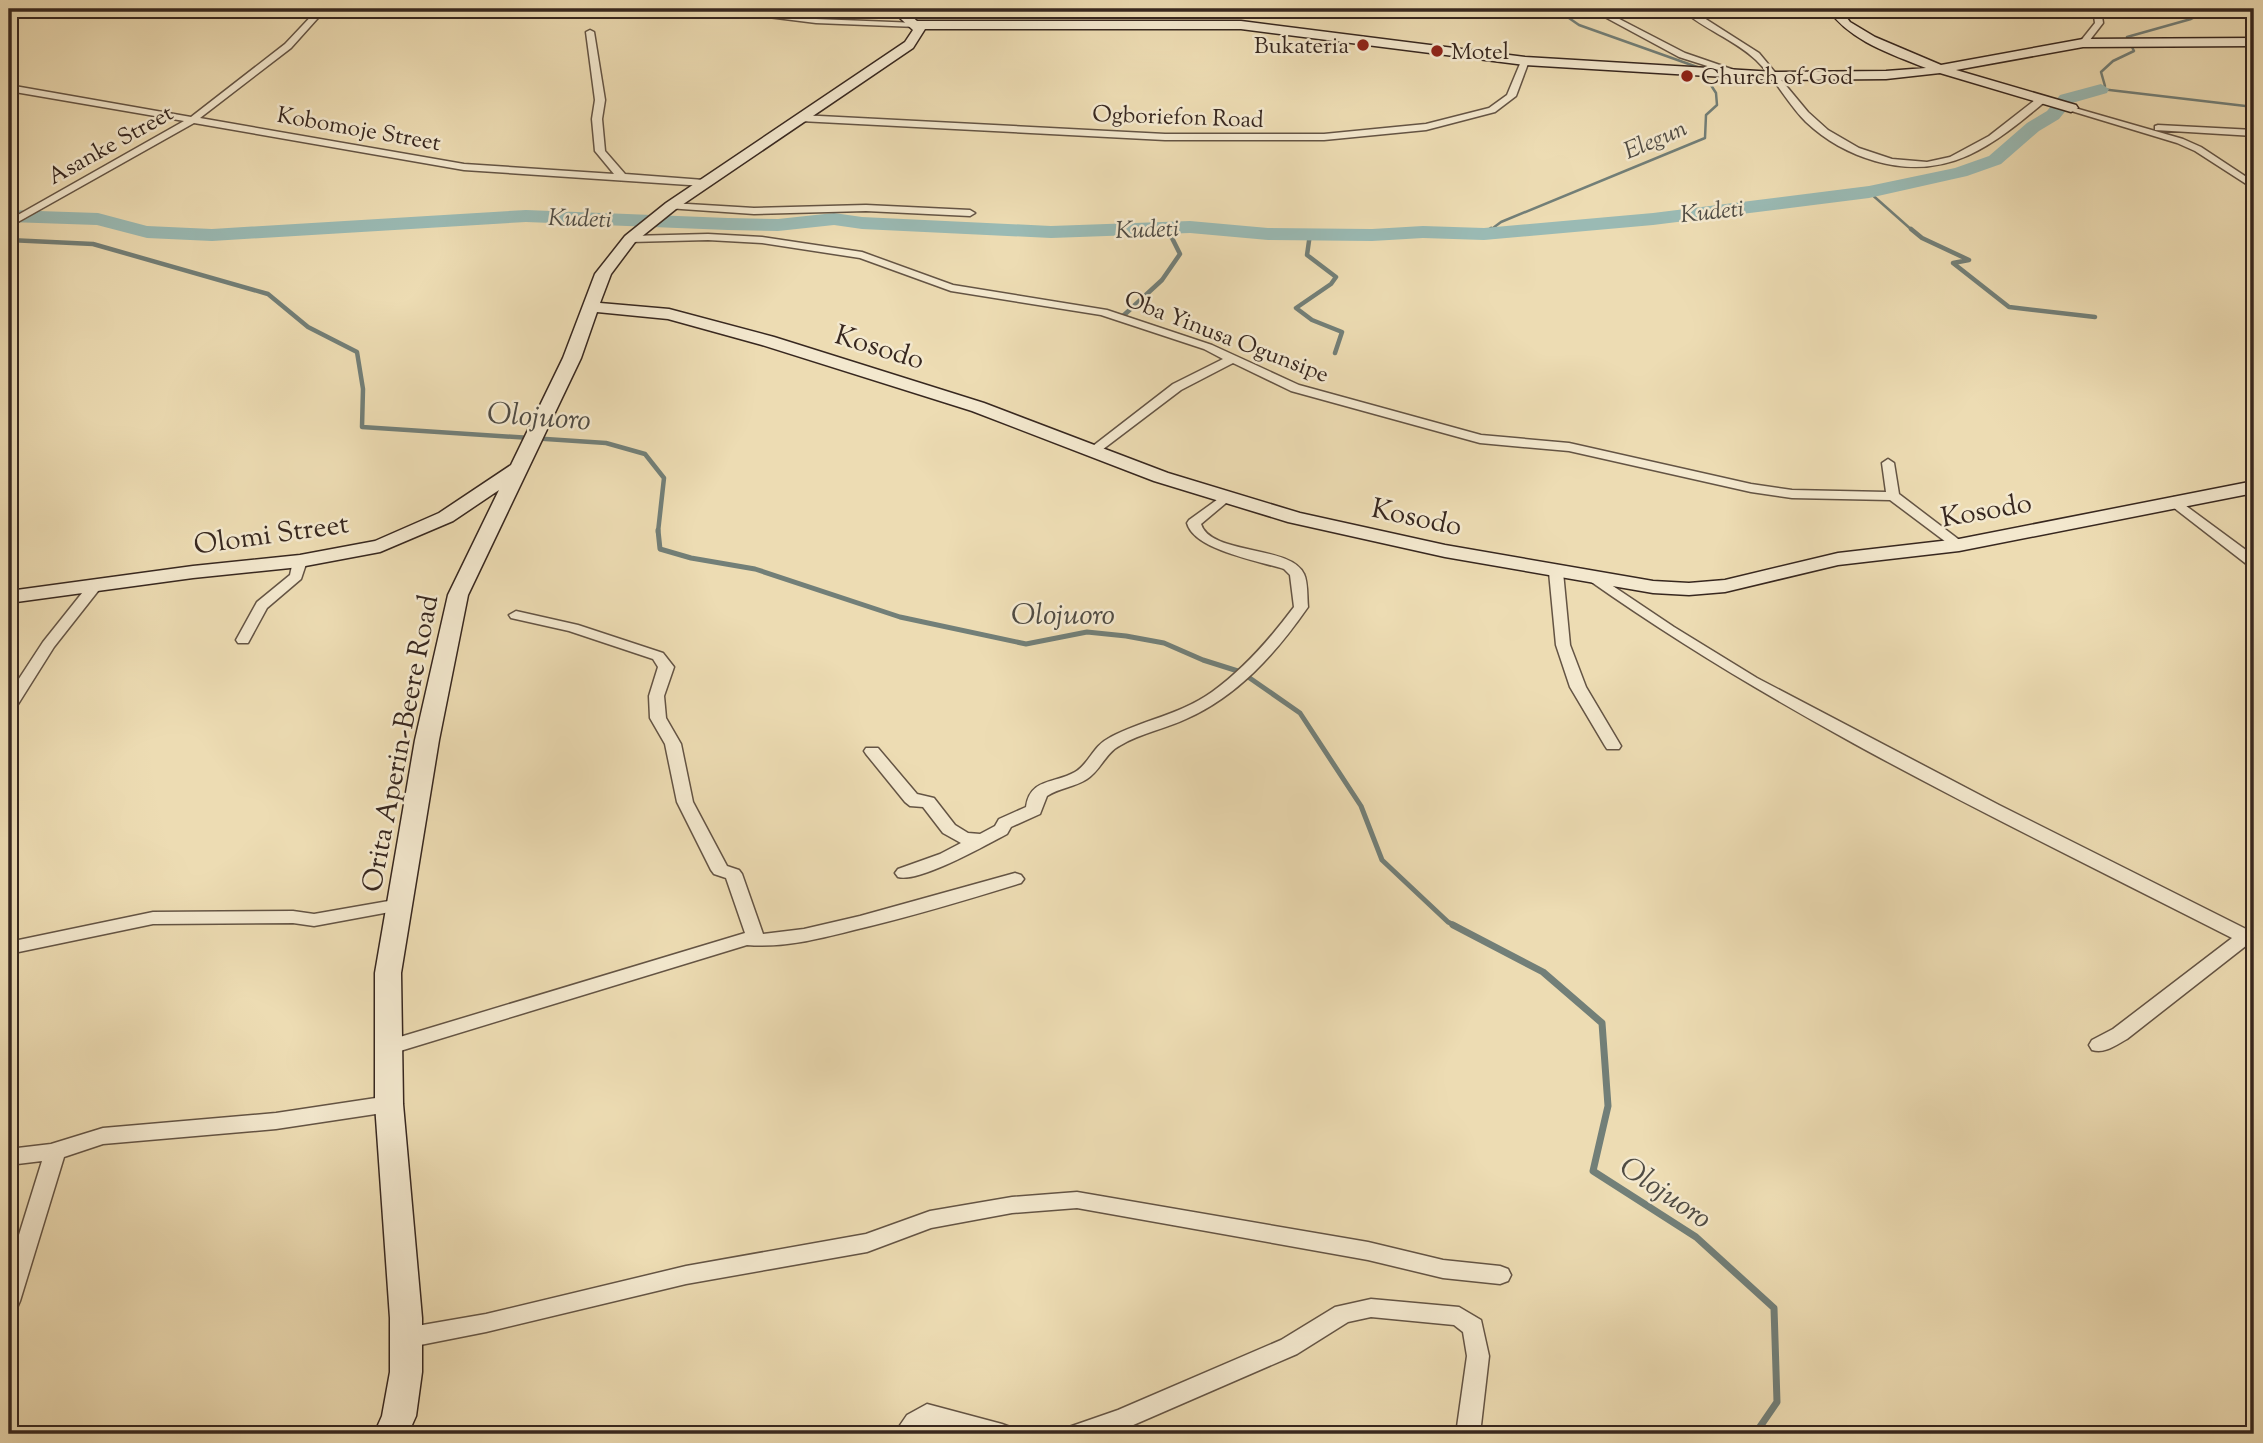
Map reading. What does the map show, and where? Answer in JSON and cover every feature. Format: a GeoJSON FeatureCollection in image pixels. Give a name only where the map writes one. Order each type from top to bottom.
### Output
{"type":"FeatureCollection","features":[{"type":"Feature","properties":{"kind":"main road"},"geometry":{"type":"LineString","coordinates":[[896,9],[917,25],[1241,25],[1525,61],[1775,76],[1886,75],[1941,69],[2082,43],[2108,41],[2254,42]]}},
{"type":"Feature","properties":{"kind":"main road"},"geometry":{"type":"LineString","coordinates":[[1834,9],[1837,17],[1856,31],[1941,69],[2071,108]]}},
{"type":"Feature","properties":{"kind":"main road","name":"Orita Aperin-Beere Road"},"geometry":{"type":"LineString","coordinates":[[391,1434],[399,1416],[406,1372],[401,1234],[389,1104],[388,973],[427,740],[458,595],[572,358],[603,274],[636,234],[665,211],[909,44],[919,32],[917,25]]}},
{"type":"Feature","properties":{"kind":"main road","name":"Kosodo"},"geometry":{"type":"LineString","coordinates":[[592,307],[637,309],[703,322],[978,407],[1094,453],[1225,498],[1341,529],[1595,579],[1665,587],[1725,586],[1838,559],[1959,545],[2254,487]]}},
{"type":"Feature","properties":{"kind":"main road","name":"Olomi Street"},"geometry":{"type":"LineString","coordinates":[[9,597],[300,561],[380,546],[412,533],[479,497],[525,457]]}},
{"type":"Feature","properties":{"kind":"street","name":"Asanke Street"},"geometry":{"type":"LineString","coordinates":[[9,224],[194,119],[288,46],[322,9]]}},
{"type":"Feature","properties":{"kind":"street"},"geometry":{"type":"LineString","coordinates":[[708,9],[816,21],[917,25]]}},
{"type":"Feature","properties":{"kind":"street"},"geometry":{"type":"LineString","coordinates":[[1594,9],[1682,55],[1742,74]]}},
{"type":"Feature","properties":{"kind":"street"},"geometry":{"type":"LineString","coordinates":[[1685,9],[1763,61],[1795,103],[1822,129],[1858,150],[1891,163],[1944,163],[1966,153],[2021,118],[2033,105],[2047,101]]}},
{"type":"Feature","properties":{"kind":"street"},"geometry":{"type":"LineString","coordinates":[[2082,43],[2099,23],[2097,9]]}},
{"type":"Feature","properties":{"kind":"street"},"geometry":{"type":"LineString","coordinates":[[590,32],[600,100],[597,119],[600,151],[622,177]]}},
{"type":"Feature","properties":{"kind":"street","name":"Ogboriefon Road"},"geometry":{"type":"LineString","coordinates":[[800,118],[1165,137],[1324,137],[1437,126],[1492,110],[1511,96],[1525,61]]}},
{"type":"Feature","properties":{"kind":"street","name":"Kobomoje Street"},"geometry":{"type":"LineString","coordinates":[[9,88],[483,169],[560,176],[704,183]]}},
{"type":"Feature","properties":{"kind":"street"},"geometry":{"type":"LineString","coordinates":[[2071,108],[2142,127],[2198,149],[2254,186]]}},
{"type":"Feature","properties":{"kind":"street"},"geometry":{"type":"LineString","coordinates":[[2142,127],[2254,133]]}},
{"type":"Feature","properties":{"kind":"street"},"geometry":{"type":"LineString","coordinates":[[665,211],[866,208],[970,213]]}},
{"type":"Feature","properties":{"kind":"street","name":"Oba Yinusa Ogunsipe"},"geometry":{"type":"LineString","coordinates":[[636,234],[762,240],[862,255],[951,288],[1103,312],[1184,338],[1234,358],[1295,388],[1480,439],[1569,447],[1739,486],[1792,494],[1893,496]]}},
{"type":"Feature","properties":{"kind":"street"},"geometry":{"type":"LineString","coordinates":[[1094,453],[1177,387],[1234,358]]}},
{"type":"Feature","properties":{"kind":"street"},"geometry":{"type":"LineString","coordinates":[[1888,463],[1893,496],[1959,545]]}},
{"type":"Feature","properties":{"kind":"street"},"geometry":{"type":"LineString","coordinates":[[904,873],[946,858],[1001,830],[1005,823],[1034,810],[1036,796],[1041,791],[1082,775],[1095,756],[1108,745],[1180,717],[1225,690],[1272,648],[1301,607],[1297,574],[1289,566],[1209,541],[1196,531],[1194,523],[1225,498]]}},
{"type":"Feature","properties":{"kind":"street"},"geometry":{"type":"LineString","coordinates":[[2174,502],[2254,563]]}},
{"type":"Feature","properties":{"kind":"street"},"geometry":{"type":"LineString","coordinates":[[243,640],[264,603],[295,580],[300,571],[300,561]]}},
{"type":"Feature","properties":{"kind":"street"},"geometry":{"type":"LineString","coordinates":[[1556,572],[1563,645],[1578,687],[1613,746]]}},
{"type":"Feature","properties":{"kind":"street"},"geometry":{"type":"LineString","coordinates":[[1595,579],[1700,650],[1763,687],[1993,809],[2250,939],[2120,1034],[2099,1045]]}},
{"type":"Feature","properties":{"kind":"street"},"geometry":{"type":"LineString","coordinates":[[9,706],[48,645],[95,586]]}},
{"type":"Feature","properties":{"kind":"street"},"geometry":{"type":"LineString","coordinates":[[516,615],[573,628],[658,656],[664,663],[666,667],[657,695],[656,709],[660,724],[673,745],[679,782],[686,804],[715,855],[720,870],[733,874],[756,940]]}},
{"type":"Feature","properties":{"kind":"street"},"geometry":{"type":"LineString","coordinates":[[872,751],[911,798],[916,802],[928,802],[952,833],[962,840],[984,838]]}},
{"type":"Feature","properties":{"kind":"street"},"geometry":{"type":"LineString","coordinates":[[387,1048],[720,946],[747,939],[809,934],[897,914],[1015,879]]}},
{"type":"Feature","properties":{"kind":"street"},"geometry":{"type":"LineString","coordinates":[[9,948],[153,918],[293,917],[314,920],[400,905]]}},
{"type":"Feature","properties":{"kind":"street"},"geometry":{"type":"LineString","coordinates":[[9,1157],[55,1151],[103,1136],[276,1121],[389,1104]]}},
{"type":"Feature","properties":{"kind":"street"},"geometry":{"type":"LineString","coordinates":[[9,1301],[55,1151]]}},
{"type":"Feature","properties":{"kind":"street"},"geometry":{"type":"LineString","coordinates":[[405,1338],[486,1323],[686,1275],[867,1243],[930,1220],[1012,1205],[1077,1200],[1368,1251],[1443,1269],[1500,1275]]}},
{"type":"Feature","properties":{"kind":"street"},"geometry":{"type":"LineString","coordinates":[[1077,1434],[1123,1419],[1289,1347],[1343,1314],[1371,1308],[1459,1316],[1473,1327],[1478,1356],[1468,1434]]}},
{"type":"Feature","properties":{"kind":"street"},"geometry":{"type":"LineString","coordinates":[[906,1434],[915,1422],[927,1414],[1002,1434]]}},
{"type":"Feature","properties":{"kind":"waterway","name":"Elegun"},"geometry":{"type":"LineString","coordinates":[[1489,231],[1501,222],[1705,138],[1706,115],[1717,105],[1716,93],[1700,68],[1579,25],[1566,16],[1571,9]]}},
{"type":"Feature","properties":{"kind":"waterway","name":"Kudeti"},"geometry":{"type":"LineString","coordinates":[[2211,9],[2191,19],[2127,37],[2134,51],[2113,61],[2101,72],[2105,86],[2101,89],[2254,107]]}},
{"type":"Feature","properties":{"kind":"waterway","name":"Kudeti"},"geometry":{"type":"LineString","coordinates":[[9,216],[98,219],[147,232],[212,235],[526,216],[778,225],[834,219],[862,223],[1051,232],[1190,227],[1268,234],[1484,234],[1653,219],[1869,192],[1960,172],[1995,160],[2033,127],[2053,115],[2066,99],[2101,89]]}},
{"type":"Feature","properties":{"kind":"waterway"},"geometry":{"type":"LineString","coordinates":[[1869,192],[1913,231]]}},
{"type":"Feature","properties":{"kind":"waterway"},"geometry":{"type":"LineString","coordinates":[[1123,316],[1162,280],[1180,254],[1172,238],[1160,229]]}},
{"type":"Feature","properties":{"kind":"waterway","name":"Elegun"},"geometry":{"type":"LineString","coordinates":[[1484,234],[1491,229]]}},
{"type":"Feature","properties":{"kind":"waterway"},"geometry":{"type":"LineString","coordinates":[[1911,229],[1922,238],[1969,260],[1953,263],[2009,307],[2095,317]]}},
{"type":"Feature","properties":{"kind":"waterway"},"geometry":{"type":"LineString","coordinates":[[1310,234],[1307,255],[1336,277],[1331,284],[1296,308],[1312,320],[1342,332],[1335,353]]}},
{"type":"Feature","properties":{"kind":"waterway","name":"Olojuoro"},"geometry":{"type":"LineString","coordinates":[[9,240],[93,244],[268,294],[308,327],[357,352],[363,389],[362,427],[606,443],[645,454],[664,478],[658,531]]}},
{"type":"Feature","properties":{"kind":"waterway","name":"Olojuoro"},"geometry":{"type":"LineString","coordinates":[[658,531],[660,549],[691,558],[755,569],[900,617],[1026,644],[1087,632],[1126,636],[1164,643],[1203,660],[1241,672],[1300,713],[1361,806],[1382,860],[1448,922],[1456,926]]}},
{"type":"Feature","properties":{"kind":"waterway","name":"Olojuoro"},"geometry":{"type":"LineString","coordinates":[[1453,925],[1543,972],[1602,1023],[1608,1106],[1593,1171],[1696,1237],[1774,1308],[1777,1402],[1755,1434]]}},
{"type":"Feature","properties":{"kind":"place","name":"Bukateria"},"geometry":{"type":"Point","coordinates":[1363,45]}},
{"type":"Feature","properties":{"kind":"place","name":"Motel"},"geometry":{"type":"Point","coordinates":[1437,51]}},
{"type":"Feature","properties":{"kind":"place","name":"Church of God"},"geometry":{"type":"Point","coordinates":[1687,76]}}]}
